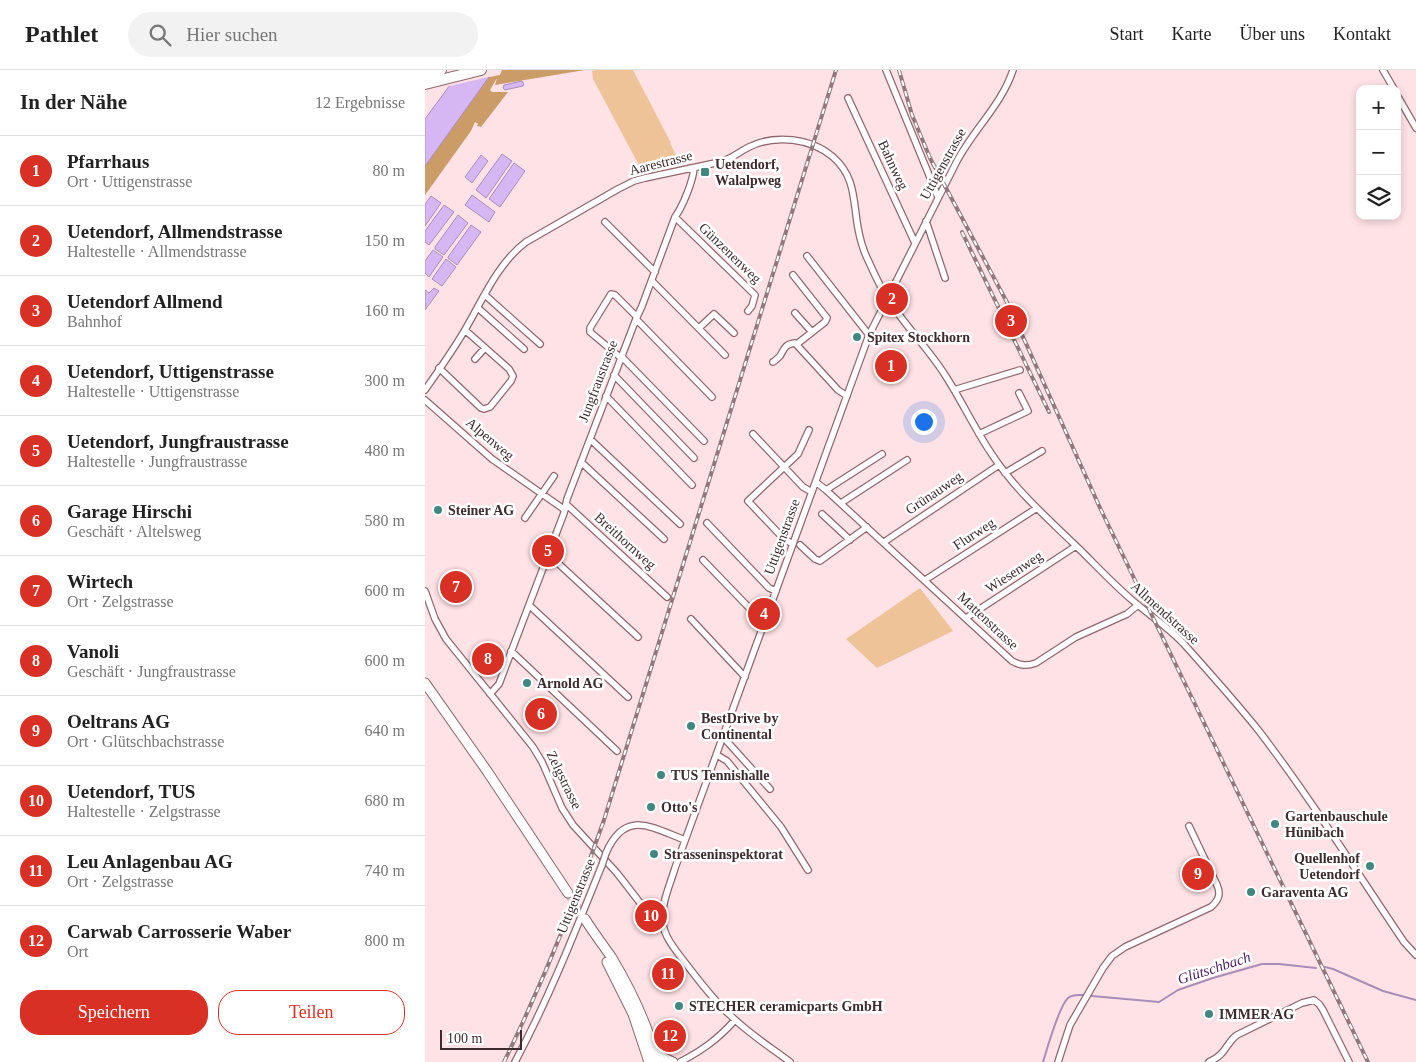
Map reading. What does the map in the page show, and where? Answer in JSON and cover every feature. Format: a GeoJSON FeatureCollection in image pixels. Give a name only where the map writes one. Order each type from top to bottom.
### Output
{"type":"FeatureCollection","features":[{"type":"Feature","properties":{"kind":"highway"},"geometry":{"type":"LineString","coordinates":[[426,84],[439,70]]}},
{"type":"Feature","properties":{"kind":"highway"},"geometry":{"type":"LineString","coordinates":[[426,84],[481,70]]}},
{"type":"Feature","properties":{"kind":"main road"},"geometry":{"type":"LineString","coordinates":[[425,683],[492,778],[568,893]]}},
{"type":"Feature","properties":{"kind":"main road"},"geometry":{"type":"LineString","coordinates":[[585,919],[611,956],[631,992],[643,1019],[657,1062]]}},
{"type":"Feature","properties":{"kind":"main road"},"geometry":{"type":"LineString","coordinates":[[595,934],[632,1013],[649,1062]]}},
{"type":"Feature","properties":{"kind":"main road"},"geometry":{"type":"LineString","coordinates":[[654,1049],[662,1057],[673,1062]]}},
{"type":"Feature","properties":{"kind":"street"},"geometry":{"type":"LineString","coordinates":[[886,70],[938,197]]}},
{"type":"Feature","properties":{"kind":"street","name":"Uttigenstrasse"},"geometry":{"type":"LineString","coordinates":[[515,1062],[551,990],[606,853],[620,831],[632,825],[640,825],[685,840],[776,591],[797,544],[812,492],[869,335],[960,154],[999,98],[1013,70]]}},
{"type":"Feature","properties":{"kind":"street"},"geometry":{"type":"LineString","coordinates":[[1383,70],[1392,85]]}},
{"type":"Feature","properties":{"kind":"street","name":"Bahnweg"},"geometry":{"type":"LineString","coordinates":[[848,98],[915,243]]}},
{"type":"Feature","properties":{"kind":"street"},"geometry":{"type":"LineString","coordinates":[[1401,102],[1416,128]]}},
{"type":"Feature","properties":{"kind":"street","name":"Aarestrasse"},"geometry":{"type":"LineString","coordinates":[[425,390],[465,330],[492,282],[505,263],[526,242],[624,185],[645,178],[726,161],[753,145],[775,140],[791,139],[803,142],[831,154],[842,166],[851,181],[854,193],[862,247],[887,298]]}},
{"type":"Feature","properties":{"kind":"street","name":"Jungfraustrasse"},"geometry":{"type":"LineString","coordinates":[[490,694],[499,684],[581,462],[694,168]]}},
{"type":"Feature","properties":{"kind":"street","name":"Günzenenweg"},"geometry":{"type":"LineString","coordinates":[[675,217],[755,295],[752,306],[747,311]]}},
{"type":"Feature","properties":{"kind":"street"},"geometry":{"type":"LineString","coordinates":[[605,222],[655,272]]}},
{"type":"Feature","properties":{"kind":"street"},"geometry":{"type":"LineString","coordinates":[[926,222],[945,278]]}},
{"type":"Feature","properties":{"kind":"street"},"geometry":{"type":"LineString","coordinates":[[807,256],[869,335]]}},
{"type":"Feature","properties":{"kind":"street"},"geometry":{"type":"LineString","coordinates":[[793,276],[827,318],[825,322],[797,344]]}},
{"type":"Feature","properties":{"kind":"street"},"geometry":{"type":"LineString","coordinates":[[652,281],[725,355]]}},
{"type":"Feature","properties":{"kind":"street"},"geometry":{"type":"LineString","coordinates":[[703,441],[621,357],[590,332],[590,328],[611,294],[615,295],[712,397]]}},
{"type":"Feature","properties":{"kind":"street"},"geometry":{"type":"LineString","coordinates":[[485,295],[540,344]]}},
{"type":"Feature","properties":{"kind":"street","name":"Allmendstrasse"},"geometry":{"type":"LineString","coordinates":[[887,298],[940,367],[1005,474],[1037,508],[1138,606],[1172,632],[1247,716],[1301,789],[1404,942],[1416,955]]}},
{"type":"Feature","properties":{"kind":"street"},"geometry":{"type":"LineString","coordinates":[[477,308],[524,348]]}},
{"type":"Feature","properties":{"kind":"street"},"geometry":{"type":"LineString","coordinates":[[795,313],[812,332]]}},
{"type":"Feature","properties":{"kind":"street"},"geometry":{"type":"LineString","coordinates":[[699,328],[714,314],[734,333]]}},
{"type":"Feature","properties":{"kind":"street"},"geometry":{"type":"LineString","coordinates":[[439,368],[481,408],[487,409],[490,407],[511,381],[513,376],[509,368],[465,330]]}},
{"type":"Feature","properties":{"kind":"street"},"geometry":{"type":"LineString","coordinates":[[773,362],[781,351],[793,342],[797,344],[838,390],[847,396]]}},
{"type":"Feature","properties":{"kind":"street"},"geometry":{"type":"LineString","coordinates":[[475,359],[485,348]]}},
{"type":"Feature","properties":{"kind":"street"},"geometry":{"type":"LineString","coordinates":[[954,390],[1020,370]]}},
{"type":"Feature","properties":{"kind":"street"},"geometry":{"type":"LineString","coordinates":[[614,375],[694,458]]}},
{"type":"Feature","properties":{"kind":"street"},"geometry":{"type":"LineString","coordinates":[[979,434],[1028,412],[1019,393]]}},
{"type":"Feature","properties":{"kind":"street"},"geometry":{"type":"LineString","coordinates":[[606,396],[692,485]]}},
{"type":"Feature","properties":{"kind":"street","name":"Alpenweg"},"geometry":{"type":"LineString","coordinates":[[425,400],[487,456],[565,507]]}},
{"type":"Feature","properties":{"kind":"street"},"geometry":{"type":"LineString","coordinates":[[809,430],[800,452],[748,501],[785,539],[797,544],[820,561],[867,527]]}},
{"type":"Feature","properties":{"kind":"street"},"geometry":{"type":"LineString","coordinates":[[753,434],[803,486],[812,492]]}},
{"type":"Feature","properties":{"kind":"street"},"geometry":{"type":"LineString","coordinates":[[590,439],[679,524]]}},
{"type":"Feature","properties":{"kind":"street"},"geometry":{"type":"LineString","coordinates":[[1005,474],[1042,451]]}},
{"type":"Feature","properties":{"kind":"street"},"geometry":{"type":"LineString","coordinates":[[827,490],[882,454]]}},
{"type":"Feature","properties":{"kind":"street"},"geometry":{"type":"LineString","coordinates":[[841,503],[907,460]]}},
{"type":"Feature","properties":{"kind":"street"},"geometry":{"type":"LineString","coordinates":[[581,462],[664,539]]}},
{"type":"Feature","properties":{"kind":"street","name":"Grünauweg"},"geometry":{"type":"LineString","coordinates":[[884,542],[999,465]]}},
{"type":"Feature","properties":{"kind":"street"},"geometry":{"type":"LineString","coordinates":[[525,518],[554,476]]}},
{"type":"Feature","properties":{"kind":"street","name":"Mattenstrasse"},"geometry":{"type":"LineString","coordinates":[[816,482],[1018,664],[1030,665],[1076,637],[1127,614],[1138,606]]}},
{"type":"Feature","properties":{"kind":"street","name":"Breithornweg"},"geometry":{"type":"LineString","coordinates":[[565,507],[667,597]]}},
{"type":"Feature","properties":{"kind":"street","name":"Flurweg"},"geometry":{"type":"LineString","coordinates":[[925,580],[1037,508]]}},
{"type":"Feature","properties":{"kind":"street"},"geometry":{"type":"LineString","coordinates":[[822,514],[850,540]]}},
{"type":"Feature","properties":{"kind":"street"},"geometry":{"type":"LineString","coordinates":[[707,523],[769,588],[776,591]]}},
{"type":"Feature","properties":{"kind":"street","name":"Wiesenweg"},"geometry":{"type":"LineString","coordinates":[[966,618],[1076,546]]}},
{"type":"Feature","properties":{"kind":"street"},"geometry":{"type":"LineString","coordinates":[[548,554],[639,637]]}},
{"type":"Feature","properties":{"kind":"street"},"geometry":{"type":"LineString","coordinates":[[703,560],[752,612],[765,622]]}},
{"type":"Feature","properties":{"kind":"street","name":"Zelgstrasse"},"geometry":{"type":"LineString","coordinates":[[425,591],[435,619],[446,639],[539,754],[562,808],[573,825],[614,869],[641,904],[652,912],[663,915]]}},
{"type":"Feature","properties":{"kind":"street"},"geometry":{"type":"LineString","coordinates":[[529,605],[628,697]]}},
{"type":"Feature","properties":{"kind":"street"},"geometry":{"type":"LineString","coordinates":[[691,619],[745,677]]}},
{"type":"Feature","properties":{"kind":"street"},"geometry":{"type":"LineString","coordinates":[[511,651],[617,751]]}},
{"type":"Feature","properties":{"kind":"street"},"geometry":{"type":"LineString","coordinates":[[723,737],[769,789]]}},
{"type":"Feature","properties":{"kind":"street"},"geometry":{"type":"LineString","coordinates":[[717,755],[727,762],[777,821],[808,870]]}},
{"type":"Feature","properties":{"kind":"street"},"geometry":{"type":"LineString","coordinates":[[1058,1062],[1073,1020],[1112,956],[1125,947],[1216,902],[1219,891],[1217,885],[1189,826]]}},
{"type":"Feature","properties":{"kind":"street"},"geometry":{"type":"LineString","coordinates":[[685,840],[669,886],[663,915],[664,930],[672,944],[712,997],[735,1020],[790,1062]]}},
{"type":"Feature","properties":{"kind":"street"},"geometry":{"type":"LineString","coordinates":[[1209,1062],[1221,1055],[1237,1035],[1301,1003],[1311,1000],[1316,1002],[1323,1010],[1346,1061]]}},
{"type":"Feature","properties":{"kind":"street"},"geometry":{"type":"LineString","coordinates":[[680,1062],[715,1040],[735,1020]]}},
{"type":"Feature","properties":{"kind":"shaded area"},"geometry":{"type":"Polygon","coordinates":[[[461,70],[494,70],[425,166],[425,119],[461,70]]]}},
{"type":"Feature","properties":{"kind":"shaded area"},"geometry":{"type":"Polygon","coordinates":[[[502,70],[585,70],[495,85],[497,78],[490,90],[492,92],[508,92],[481,127],[477,126],[478,124],[475,122],[471,131],[425,195],[425,166],[489,77],[500,75],[502,70]]]}},
{"type":"Feature","properties":{"kind":"shaded area"},"geometry":{"type":"Polygon","coordinates":[[[633,70],[677,157],[660,163],[662,171],[645,174],[642,171],[593,79],[592,71],[633,70]]]}},
{"type":"Feature","properties":{"kind":"shaded area"},"geometry":{"type":"Polygon","coordinates":[[[522,81],[523,86],[505,90],[503,88],[504,85],[522,81]]]}},
{"type":"Feature","properties":{"kind":"shaded area"},"geometry":{"type":"Polygon","coordinates":[[[502,154],[512,161],[486,198],[476,190],[502,154]]]}},
{"type":"Feature","properties":{"kind":"shaded area"},"geometry":{"type":"Polygon","coordinates":[[[481,155],[488,161],[472,183],[465,177],[481,155]]]}},
{"type":"Feature","properties":{"kind":"shaded area"},"geometry":{"type":"Polygon","coordinates":[[[514,163],[525,171],[500,207],[489,199],[514,163]]]}},
{"type":"Feature","properties":{"kind":"shaded area"},"geometry":{"type":"Polygon","coordinates":[[[472,195],[495,212],[489,222],[465,205],[472,195]]]}},
{"type":"Feature","properties":{"kind":"shaded area"},"geometry":{"type":"Polygon","coordinates":[[[431,196],[441,203],[425,226],[425,204],[431,196]]]}},
{"type":"Feature","properties":{"kind":"shaded area"},"geometry":{"type":"Polygon","coordinates":[[[444,205],[454,212],[429,245],[425,242],[425,231],[444,205]]]}},
{"type":"Feature","properties":{"kind":"shaded area"},"geometry":{"type":"Polygon","coordinates":[[[458,215],[468,223],[444,255],[435,247],[458,215]]]}},
{"type":"Feature","properties":{"kind":"shaded area"},"geometry":{"type":"Polygon","coordinates":[[[471,225],[481,232],[457,265],[448,257],[471,225]]]}},
{"type":"Feature","properties":{"kind":"shaded area"},"geometry":{"type":"Polygon","coordinates":[[[433,250],[443,257],[429,277],[425,273],[425,261],[433,250]]]}},
{"type":"Feature","properties":{"kind":"shaded area"},"geometry":{"type":"Polygon","coordinates":[[[446,259],[456,267],[442,286],[432,279],[446,259]]]}},
{"type":"Feature","properties":{"kind":"shaded area"},"geometry":{"type":"Polygon","coordinates":[[[434,288],[439,291],[425,310],[425,290],[429,293],[434,288]]]}},
{"type":"Feature","properties":{"kind":"shaded area"},"geometry":{"type":"Polygon","coordinates":[[[920,588],[953,631],[877,668],[846,639],[920,588]]]}},
{"type":"Feature","properties":{"kind":"pier"},"geometry":{"type":"Polygon","coordinates":[[[458,70],[496,70],[493,76],[445,87],[458,70]]]}},
{"type":"Feature","properties":{"kind":"waterway","name":"Glütschbach"},"geometry":{"type":"LineString","coordinates":[[1092,996],[1159,1002],[1178,990],[1262,964],[1316,968]]}},
{"type":"Feature","properties":{"kind":"waterway","name":"Glütschbach"},"geometry":{"type":"LineString","coordinates":[[1325,967],[1383,991],[1416,1000]]}},
{"type":"Feature","properties":{"kind":"waterway","name":"Glütschbach"},"geometry":{"type":"LineString","coordinates":[[1043,1062],[1054,1028],[1065,1003],[1072,996],[1083,995]]}},
{"type":"Feature","properties":{"kind":"tunnel"},"geometry":{"type":"LineString","coordinates":[[568,893],[585,919]]}},
{"type":"Feature","properties":{"kind":"railway"},"geometry":{"type":"LineString","coordinates":[[504,1062],[532,1003],[557,943],[604,820],[836,70]]}},
{"type":"Feature","properties":{"kind":"railway"},"geometry":{"type":"LineString","coordinates":[[899,70],[912,115],[930,158],[1010,308],[1101,510],[1368,1062]]}},
{"type":"Feature","properties":{"kind":"railway"},"geometry":{"type":"LineString","coordinates":[[962,232],[1049,412]]}},
{"type":"Feature","properties":{"kind":"place","name":"Uetendorf, Walalpweg"},"geometry":{"type":"Point","coordinates":[705,172]}},
{"type":"Feature","properties":{"kind":"place","name":"Uetendorf, Allmendstrasse"},"geometry":{"type":"Point","coordinates":[892,299]}},
{"type":"Feature","properties":{"kind":"place","name":"Uetendorf Allmend"},"geometry":{"type":"Point","coordinates":[1011,321]}},
{"type":"Feature","properties":{"kind":"place","name":"Spitex Stockhorn"},"geometry":{"type":"Point","coordinates":[857,337]}},
{"type":"Feature","properties":{"kind":"place","name":"Pfarrhaus"},"geometry":{"type":"Point","coordinates":[891,366]}},
{"type":"Feature","properties":{"kind":"place","name":"Steiner AG"},"geometry":{"type":"Point","coordinates":[438,510]}},
{"type":"Feature","properties":{"kind":"place","name":"Uetendorf, Jungfraustrasse"},"geometry":{"type":"Point","coordinates":[548,551]}},
{"type":"Feature","properties":{"kind":"place","name":"Wirtech"},"geometry":{"type":"Point","coordinates":[456,587]}},
{"type":"Feature","properties":{"kind":"place","name":"Uetendorf, Uttigenstrasse"},"geometry":{"type":"Point","coordinates":[764,614]}},
{"type":"Feature","properties":{"kind":"place","name":"Vanoli"},"geometry":{"type":"Point","coordinates":[488,659]}},
{"type":"Feature","properties":{"kind":"place","name":"Arnold AG"},"geometry":{"type":"Point","coordinates":[527,683]}},
{"type":"Feature","properties":{"kind":"place","name":"Garage Hirschi"},"geometry":{"type":"Point","coordinates":[541,714]}},
{"type":"Feature","properties":{"kind":"place","name":"BestDrive by Continental"},"geometry":{"type":"Point","coordinates":[691,726]}},
{"type":"Feature","properties":{"kind":"place","name":"TUS Tennishalle"},"geometry":{"type":"Point","coordinates":[661,775]}},
{"type":"Feature","properties":{"kind":"place","name":"Otto's"},"geometry":{"type":"Point","coordinates":[651,807]}},
{"type":"Feature","properties":{"kind":"place","name":"Gartenbauschule Hünibach"},"geometry":{"type":"Point","coordinates":[1275,824]}},
{"type":"Feature","properties":{"kind":"place","name":"Strasseninspektorat"},"geometry":{"type":"Point","coordinates":[654,854]}},
{"type":"Feature","properties":{"kind":"place","name":"Quellenhof Uetendorf"},"geometry":{"type":"Point","coordinates":[1370,866]}},
{"type":"Feature","properties":{"kind":"place","name":"Oeltrans AG"},"geometry":{"type":"Point","coordinates":[1198,874]}},
{"type":"Feature","properties":{"kind":"place","name":"Garaventa AG"},"geometry":{"type":"Point","coordinates":[1251,892]}},
{"type":"Feature","properties":{"kind":"place","name":"Uetendorf, TUS"},"geometry":{"type":"Point","coordinates":[651,916]}},
{"type":"Feature","properties":{"kind":"place","name":"Leu Anlagenbau AG"},"geometry":{"type":"Point","coordinates":[668,974]}},
{"type":"Feature","properties":{"kind":"place","name":"STECHER ceramicparts GmbH"},"geometry":{"type":"Point","coordinates":[679,1006]}},
{"type":"Feature","properties":{"kind":"place","name":"IMMER AG"},"geometry":{"type":"Point","coordinates":[1209,1014]}},
{"type":"Feature","properties":{"kind":"place","name":"Carwab Carrosserie Waber"},"geometry":{"type":"Point","coordinates":[670,1036]}}]}
